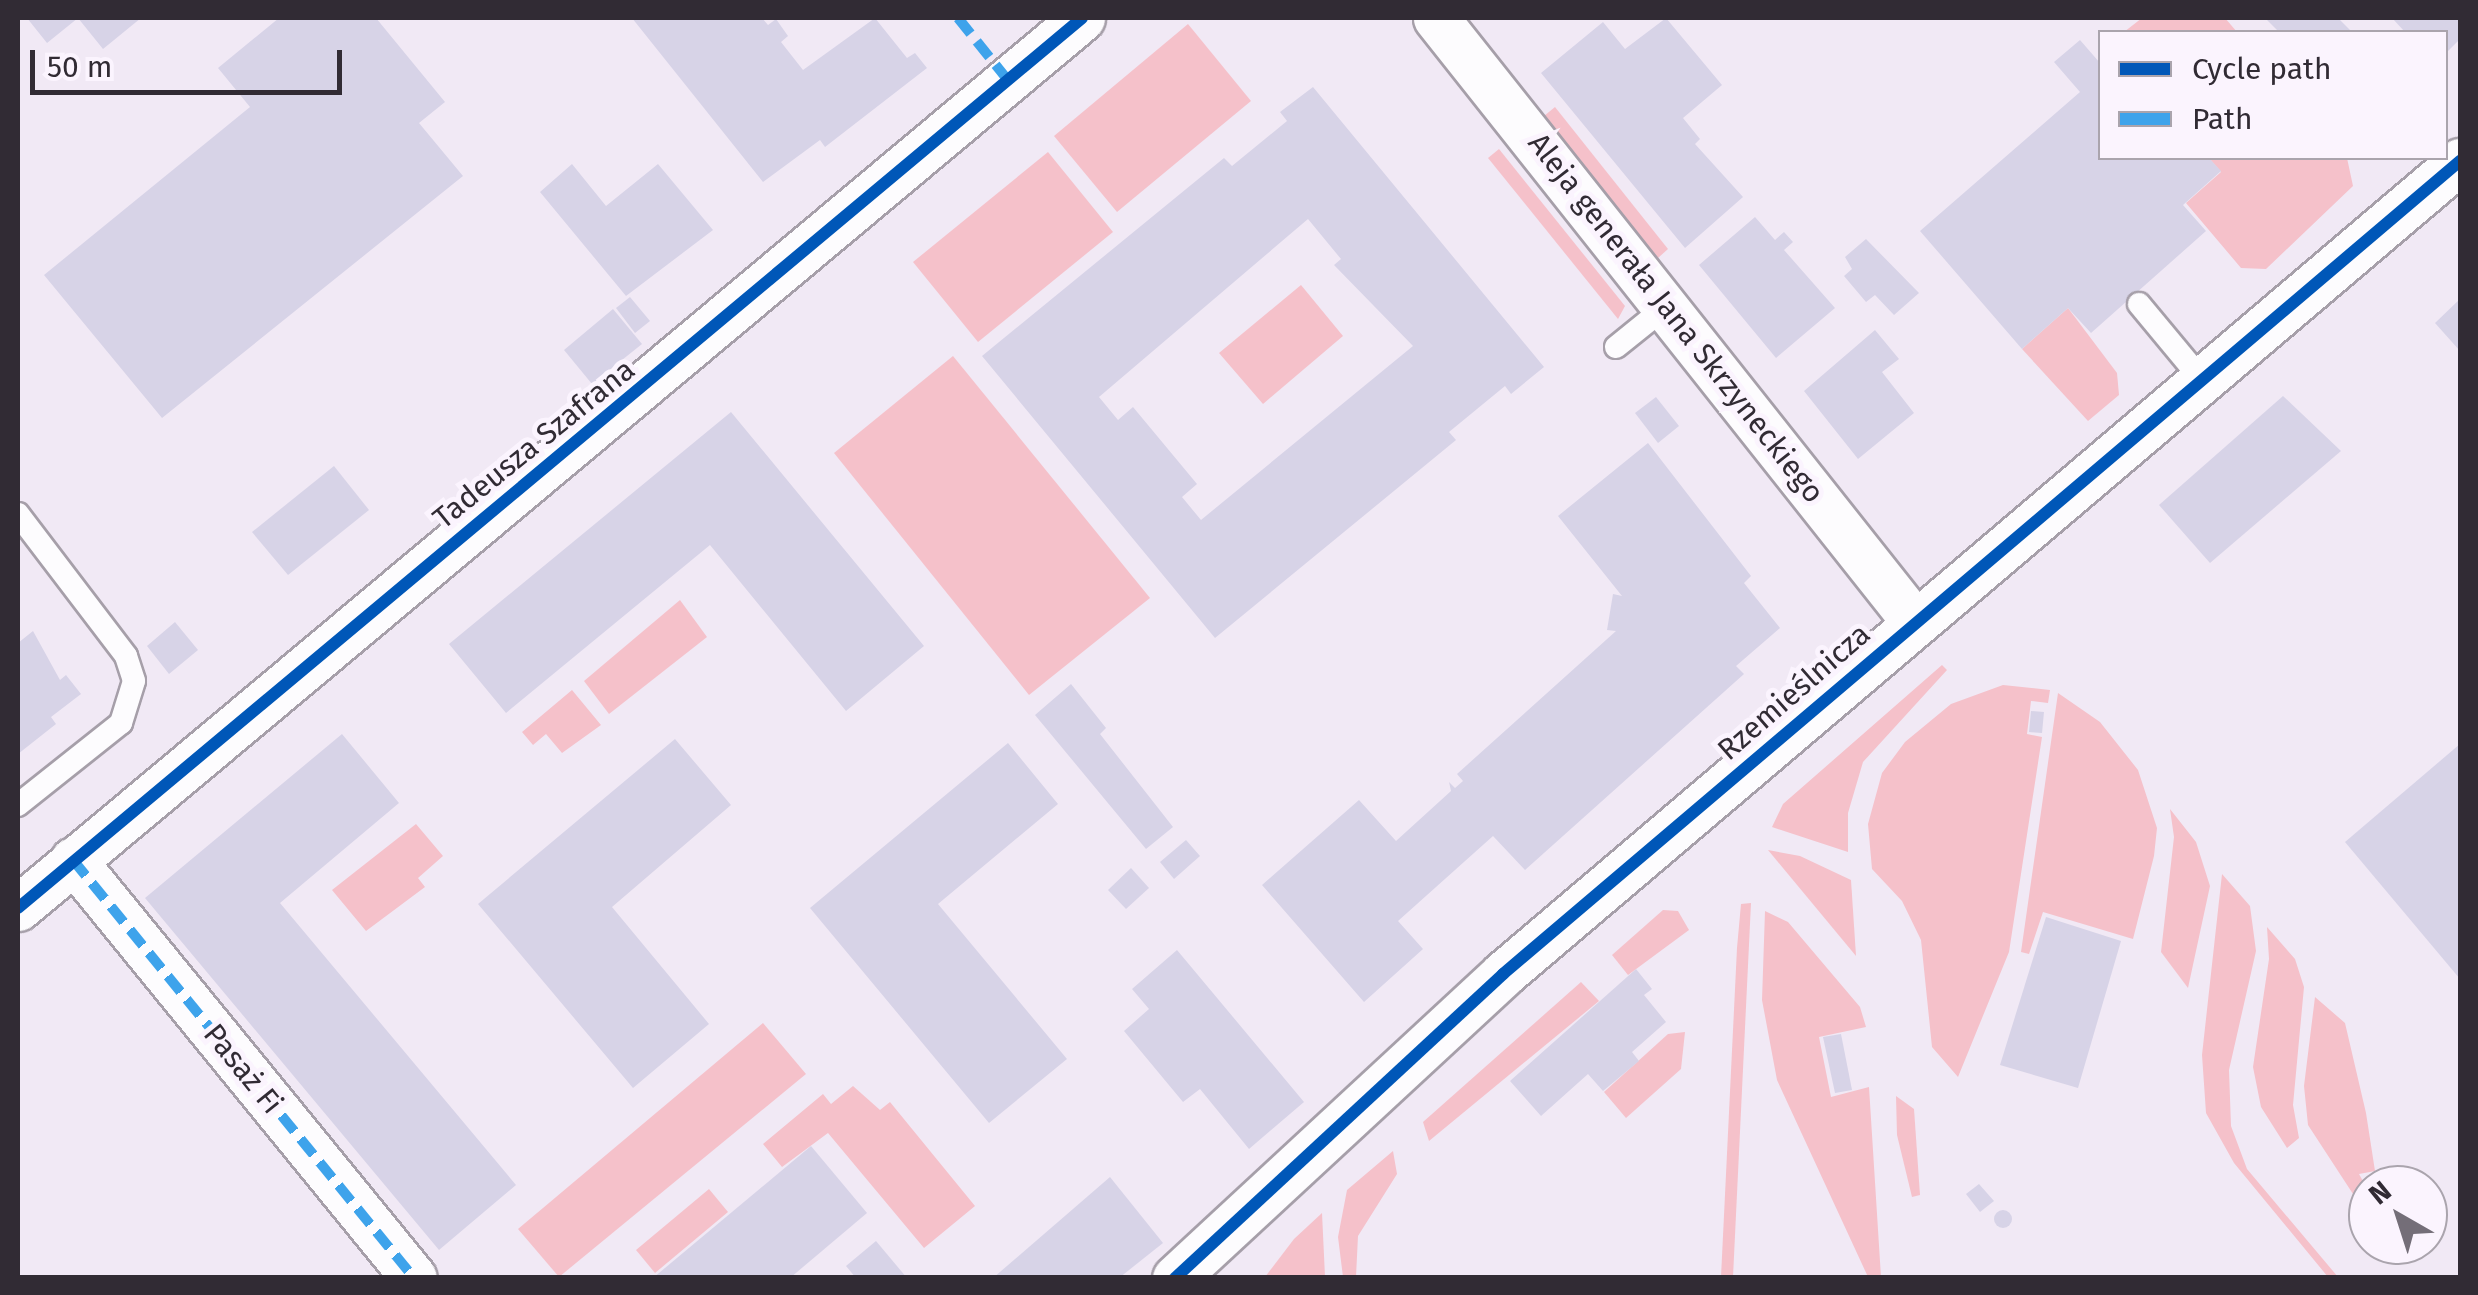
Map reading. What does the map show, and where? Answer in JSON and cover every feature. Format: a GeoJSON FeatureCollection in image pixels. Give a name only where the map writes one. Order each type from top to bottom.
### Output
{"type":"FeatureCollection","features":[{"type":"Feature","properties":{"kind":"street","name":"Tadeusza Szafrana"},"geometry":{"type":"LineString","coordinates":[[18,908],[1082,18]]}},
{"type":"Feature","properties":{"kind":"street","name":"Aleja generała Jana Skrzyneckiego"},"geometry":{"type":"LineString","coordinates":[[1436,18],[1668,305],[1914,621]]}},
{"type":"Feature","properties":{"kind":"street","name":"Rzemieślnicza"},"geometry":{"type":"LineString","coordinates":[[1175,1278],[1503,974],[1914,621],[2460,162]]}},
{"type":"Feature","properties":{"kind":"street","name":"Pasaż Fi"},"geometry":{"type":"LineString","coordinates":[[73,860],[414,1278]]}},
{"type":"Feature","properties":{"kind":"lane"},"geometry":{"type":"LineString","coordinates":[[2139,304],[2202,380]]}},
{"type":"Feature","properties":{"kind":"lane"},"geometry":{"type":"LineString","coordinates":[[1616,346],[1668,305]]}},
{"type":"Feature","properties":{"kind":"lane"},"geometry":{"type":"LineString","coordinates":[[18,514],[126,656],[134,681],[121,724],[18,805]]}},
{"type":"Feature","properties":{"kind":"shaded area"},"geometry":{"type":"Polygon","coordinates":[[[2142,18],[2225,18],[2235,30],[2127,30],[2142,18]]]}},
{"type":"Feature","properties":{"kind":"shaded area"},"geometry":{"type":"Polygon","coordinates":[[[1188,24],[1251,101],[1117,212],[1054,136],[1188,24]]]}},
{"type":"Feature","properties":{"kind":"shaded area"},"geometry":{"type":"Polygon","coordinates":[[[1555,107],[1668,249],[1658,258],[1544,116],[1555,107]]]}},
{"type":"Feature","properties":{"kind":"shaded area"},"geometry":{"type":"Polygon","coordinates":[[[1499,149],[1625,306],[1618,319],[1488,158],[1499,149]]]}},
{"type":"Feature","properties":{"kind":"shaded area"},"geometry":{"type":"Polygon","coordinates":[[[1048,152],[1113,232],[978,342],[913,262],[1048,152]]]}},
{"type":"Feature","properties":{"kind":"shaded area"},"geometry":{"type":"Polygon","coordinates":[[[2211,160],[2347,160],[2353,186],[2266,269],[2241,268],[2186,203],[2221,172],[2211,160]]]}},
{"type":"Feature","properties":{"kind":"shaded area"},"geometry":{"type":"Polygon","coordinates":[[[1301,285],[1343,336],[1263,404],[1219,353],[1301,285]]]}},
{"type":"Feature","properties":{"kind":"shaded area"},"geometry":{"type":"Polygon","coordinates":[[[2068,308],[2117,373],[2119,395],[2088,421],[2022,349],[2068,308]]]}},
{"type":"Feature","properties":{"kind":"shaded area"},"geometry":{"type":"Polygon","coordinates":[[[953,356],[1150,598],[1029,695],[834,453],[953,356]]]}},
{"type":"Feature","properties":{"kind":"shaded area"},"geometry":{"type":"Polygon","coordinates":[[[680,600],[707,637],[609,714],[584,681],[680,600]]]}},
{"type":"Feature","properties":{"kind":"shaded area"},"geometry":{"type":"Polygon","coordinates":[[[1942,665],[1947,670],[1863,762],[1848,813],[1848,852],[1772,827],[1783,804],[1942,665]]]}},
{"type":"Feature","properties":{"kind":"shaded area"},"geometry":{"type":"Polygon","coordinates":[[[2003,685],[2050,690],[2048,703],[2031,701],[2027,734],[2042,737],[2009,952],[1958,1077],[1932,1047],[1921,940],[1902,901],[1872,869],[1868,824],[1882,773],[1905,742],[1951,704],[2003,685]]]}},
{"type":"Feature","properties":{"kind":"shaded area"},"geometry":{"type":"Polygon","coordinates":[[[572,690],[601,725],[562,753],[546,734],[533,745],[522,732],[572,690]]]}},
{"type":"Feature","properties":{"kind":"shaded area"},"geometry":{"type":"Polygon","coordinates":[[[2058,693],[2100,722],[2138,770],[2157,828],[2154,856],[2133,939],[2043,912],[2029,954],[2021,952],[2058,693]]]}},
{"type":"Feature","properties":{"kind":"shaded area"},"geometry":{"type":"Polygon","coordinates":[[[2170,809],[2196,842],[2210,886],[2188,988],[2161,952],[2174,837],[2170,809]]]}},
{"type":"Feature","properties":{"kind":"shaded area"},"geometry":{"type":"Polygon","coordinates":[[[416,824],[443,856],[418,878],[425,887],[366,931],[332,890],[416,824]]]}},
{"type":"Feature","properties":{"kind":"shaded area"},"geometry":{"type":"Polygon","coordinates":[[[1768,850],[1800,856],[1851,880],[1856,956],[1768,850]]]}},
{"type":"Feature","properties":{"kind":"shaded area"},"geometry":{"type":"Polygon","coordinates":[[[2222,874],[2250,906],[2256,951],[2229,1070],[2231,1126],[2247,1169],[2338,1277],[2328,1277],[2234,1163],[2206,1113],[2202,1055],[2222,874]]]}},
{"type":"Feature","properties":{"kind":"shaded area"},"geometry":{"type":"Polygon","coordinates":[[[1751,903],[1733,1277],[1721,1277],[1737,948],[1741,904],[1751,903]]]}},
{"type":"Feature","properties":{"kind":"shaded area"},"geometry":{"type":"Polygon","coordinates":[[[1663,910],[1678,911],[1689,930],[1628,975],[1612,955],[1663,910]]]}},
{"type":"Feature","properties":{"kind":"shaded area"},"geometry":{"type":"Polygon","coordinates":[[[1765,911],[1788,922],[1860,1007],[1866,1027],[1819,1037],[1831,1097],[1869,1087],[1881,1277],[1868,1277],[1777,1080],[1762,1000],[1765,911]]]}},
{"type":"Feature","properties":{"kind":"shaded area"},"geometry":{"type":"Polygon","coordinates":[[[2267,927],[2295,959],[2304,987],[2293,1105],[2299,1138],[2287,1148],[2261,1107],[2253,1067],[2269,959],[2267,927]]]}},
{"type":"Feature","properties":{"kind":"shaded area"},"geometry":{"type":"Polygon","coordinates":[[[1581,982],[1599,1001],[1429,1141],[1423,1122],[1581,982]]]}},
{"type":"Feature","properties":{"kind":"shaded area"},"geometry":{"type":"Polygon","coordinates":[[[2315,997],[2345,1023],[2366,1113],[2374,1165],[2348,1165],[2348,1186],[2308,1125],[2304,1086],[2315,997]]]}},
{"type":"Feature","properties":{"kind":"shaded area"},"geometry":{"type":"Polygon","coordinates":[[[763,1023],[806,1074],[559,1277],[518,1229],[763,1023]]]}},
{"type":"Feature","properties":{"kind":"shaded area"},"geometry":{"type":"Polygon","coordinates":[[[1685,1032],[1681,1069],[1626,1118],[1604,1092],[1668,1034],[1685,1032]]]}},
{"type":"Feature","properties":{"kind":"shaded area"},"geometry":{"type":"Polygon","coordinates":[[[853,1086],[880,1110],[890,1102],[975,1206],[924,1248],[828,1133],[782,1167],[763,1144],[823,1094],[831,1104],[853,1086]]]}},
{"type":"Feature","properties":{"kind":"shaded area"},"geometry":{"type":"Polygon","coordinates":[[[1896,1096],[1914,1109],[1920,1195],[1912,1197],[1897,1135],[1896,1096]]]}},
{"type":"Feature","properties":{"kind":"shaded area"},"geometry":{"type":"Polygon","coordinates":[[[1393,1151],[1397,1174],[1358,1236],[1356,1277],[1343,1277],[1338,1237],[1347,1190],[1393,1151]]]}},
{"type":"Feature","properties":{"kind":"shaded area"},"geometry":{"type":"Polygon","coordinates":[[[709,1189],[728,1212],[655,1273],[636,1250],[709,1189]]]}},
{"type":"Feature","properties":{"kind":"shaded area"},"geometry":{"type":"Polygon","coordinates":[[[1322,1213],[1325,1277],[1265,1277],[1294,1239],[1322,1213]]]}},
{"type":"Feature","properties":{"kind":"building"},"geometry":{"type":"Polygon","coordinates":[[[27,18],[78,18],[47,43],[27,18]]]}},
{"type":"Feature","properties":{"kind":"building"},"geometry":{"type":"Polygon","coordinates":[[[78,18],[141,18],[103,49],[78,18]]]}},
{"type":"Feature","properties":{"kind":"building"},"geometry":{"type":"Polygon","coordinates":[[[279,18],[376,18],[445,102],[419,123],[463,176],[162,418],[44,275],[250,107],[218,68],[279,18]]]}},
{"type":"Feature","properties":{"kind":"building"},"geometry":{"type":"Polygon","coordinates":[[[632,18],[762,18],[768,25],[776,19],[788,36],[781,42],[803,70],[875,18],[907,58],[915,53],[927,68],[825,147],[820,140],[763,182],[632,18]]]}},
{"type":"Feature","properties":{"kind":"building"},"geometry":{"type":"Polygon","coordinates":[[[1666,18],[1722,85],[1683,118],[1700,139],[1695,144],[1743,197],[1685,248],[1541,73],[1603,22],[1625,49],[1666,18]]]}},
{"type":"Feature","properties":{"kind":"building"},"geometry":{"type":"Polygon","coordinates":[[[2265,18],[2338,18],[2350,30],[2277,30],[2265,18]]]}},
{"type":"Feature","properties":{"kind":"building"},"geometry":{"type":"Polygon","coordinates":[[[2392,18],[2460,18],[2460,39],[2448,51],[2448,30],[2403,30],[2392,18]]]}},
{"type":"Feature","properties":{"kind":"building"},"geometry":{"type":"Polygon","coordinates":[[[2080,40],[2098,61],[2098,160],[2211,160],[2221,171],[2183,205],[2206,231],[2091,333],[2068,308],[2022,349],[1920,231],[2080,92],[2054,62],[2080,40]]]}},
{"type":"Feature","properties":{"kind":"building"},"geometry":{"type":"Polygon","coordinates":[[[1313,87],[1544,367],[1511,394],[1505,386],[1449,432],[1456,440],[1215,638],[982,356],[1224,158],[1232,166],[1287,121],[1280,112],[1313,87]],[[1308,219],[1099,397],[1118,420],[1133,407],[1197,484],[1182,497],[1201,520],[1413,346],[1334,265],[1341,259],[1308,219]]]}},
{"type":"Feature","properties":{"kind":"building"},"geometry":{"type":"Polygon","coordinates":[[[572,164],[606,206],[658,164],[713,230],[626,296],[540,192],[572,164]]]}},
{"type":"Feature","properties":{"kind":"building"},"geometry":{"type":"Polygon","coordinates":[[[1755,217],[1775,240],[1784,232],[1793,242],[1784,250],[1835,308],[1776,358],[1699,265],[1755,217]]]}},
{"type":"Feature","properties":{"kind":"building"},"geometry":{"type":"Polygon","coordinates":[[[1866,239],[1919,293],[1894,315],[1875,295],[1866,302],[1844,276],[1852,269],[1845,257],[1866,239]]]}},
{"type":"Feature","properties":{"kind":"building"},"geometry":{"type":"Polygon","coordinates":[[[630,297],[650,321],[635,333],[616,308],[630,297]]]}},
{"type":"Feature","properties":{"kind":"building"},"geometry":{"type":"Polygon","coordinates":[[[2460,299],[2460,351],[2435,323],[2460,299]]]}},
{"type":"Feature","properties":{"kind":"building"},"geometry":{"type":"Polygon","coordinates":[[[613,309],[642,344],[592,384],[564,350],[613,309]]]}},
{"type":"Feature","properties":{"kind":"building"},"geometry":{"type":"Polygon","coordinates":[[[1875,330],[1899,359],[1882,372],[1914,413],[1858,459],[1804,391],[1875,330]]]}},
{"type":"Feature","properties":{"kind":"building"},"geometry":{"type":"Polygon","coordinates":[[[2283,396],[2341,451],[2210,563],[2159,505],[2283,396]]]}},
{"type":"Feature","properties":{"kind":"building"},"geometry":{"type":"Polygon","coordinates":[[[1656,397],[1679,426],[1658,443],[1635,413],[1656,397]]]}},
{"type":"Feature","properties":{"kind":"building"},"geometry":{"type":"Polygon","coordinates":[[[731,412],[924,646],[846,711],[710,545],[506,713],[449,644],[731,412]]]}},
{"type":"Feature","properties":{"kind":"building"},"geometry":{"type":"Polygon","coordinates":[[[1648,443],[1751,576],[1744,583],[1780,628],[1736,666],[1744,674],[1525,870],[1493,836],[1398,921],[1423,949],[1364,1002],[1262,885],[1359,800],[1396,841],[1451,791],[1449,782],[1455,788],[1463,781],[1457,774],[1616,631],[1607,630],[1613,594],[1622,596],[1558,516],[1648,443]]]}},
{"type":"Feature","properties":{"kind":"building"},"geometry":{"type":"Polygon","coordinates":[[[334,466],[369,510],[288,575],[252,532],[334,466]]]}},
{"type":"Feature","properties":{"kind":"building"},"geometry":{"type":"Polygon","coordinates":[[[175,622],[198,650],[169,674],[147,646],[175,622]]]}},
{"type":"Feature","properties":{"kind":"building"},"geometry":{"type":"Polygon","coordinates":[[[33,631],[60,680],[66,675],[81,694],[51,717],[56,724],[18,754],[18,643],[33,631]]]}},
{"type":"Feature","properties":{"kind":"building"},"geometry":{"type":"Polygon","coordinates":[[[1071,684],[1106,728],[1100,734],[1173,827],[1146,849],[1035,715],[1071,684]]]}},
{"type":"Feature","properties":{"kind":"building"},"geometry":{"type":"Polygon","coordinates":[[[2031,711],[2044,712],[2042,733],[2029,732],[2031,711]]]}},
{"type":"Feature","properties":{"kind":"building"},"geometry":{"type":"Polygon","coordinates":[[[342,734],[399,803],[280,903],[516,1185],[439,1250],[145,898],[342,734]]]}},
{"type":"Feature","properties":{"kind":"building"},"geometry":{"type":"Polygon","coordinates":[[[675,739],[731,805],[612,907],[709,1024],[633,1088],[478,904],[675,739]]]}},
{"type":"Feature","properties":{"kind":"building"},"geometry":{"type":"Polygon","coordinates":[[[1008,743],[1058,804],[938,904],[1067,1059],[989,1123],[810,908],[1008,743]]]}},
{"type":"Feature","properties":{"kind":"building"},"geometry":{"type":"Polygon","coordinates":[[[2460,744],[2460,979],[2345,842],[2460,744]]]}},
{"type":"Feature","properties":{"kind":"building"},"geometry":{"type":"Polygon","coordinates":[[[1186,840],[1200,856],[1174,879],[1160,862],[1186,840]]]}},
{"type":"Feature","properties":{"kind":"building"},"geometry":{"type":"Polygon","coordinates":[[[1131,868],[1149,888],[1126,909],[1108,890],[1131,868]]]}},
{"type":"Feature","properties":{"kind":"building"},"geometry":{"type":"Polygon","coordinates":[[[2046,917],[2121,941],[2078,1088],[2000,1065],[2046,917]]]}},
{"type":"Feature","properties":{"kind":"building"},"geometry":{"type":"Polygon","coordinates":[[[1177,950],[1304,1102],[1249,1149],[1200,1089],[1183,1102],[1124,1031],[1149,1009],[1132,989],[1177,950]]]}},
{"type":"Feature","properties":{"kind":"building"},"geometry":{"type":"Polygon","coordinates":[[[1636,969],[1652,989],[1644,995],[1666,1022],[1632,1052],[1639,1061],[1603,1091],[1588,1074],[1541,1116],[1510,1081],[1636,969]]]}},
{"type":"Feature","properties":{"kind":"building"},"geometry":{"type":"Polygon","coordinates":[[[1841,1034],[1852,1090],[1835,1093],[1823,1037],[1841,1034]]]}},
{"type":"Feature","properties":{"kind":"building"},"geometry":{"type":"Polygon","coordinates":[[[811,1146],[867,1213],[790,1278],[653,1278],[811,1146]]]}},
{"type":"Feature","properties":{"kind":"building"},"geometry":{"type":"Polygon","coordinates":[[[1110,1177],[1163,1243],[1119,1278],[993,1278],[1110,1177]]]}},
{"type":"Feature","properties":{"kind":"building"},"geometry":{"type":"Polygon","coordinates":[[[1979,1184],[1994,1201],[1980,1212],[1966,1194],[1979,1184]]]}},
{"type":"Feature","properties":{"kind":"building"},"geometry":{"type":"Polygon","coordinates":[[[2003,1210],[2010,1212],[2010,1226],[2003,1228],[1996,1226],[1994,1219],[1996,1212],[2003,1210]]]}},
{"type":"Feature","properties":{"kind":"building"},"geometry":{"type":"Polygon","coordinates":[[[876,1241],[907,1278],[856,1278],[846,1266],[876,1241]]]}},
{"type":"Feature","properties":{"kind":"marked path"},"geometry":{"type":"LineString","coordinates":[[958,18],[1007,79]]}},
{"type":"Feature","properties":{"kind":"marked path"},"geometry":{"type":"LineString","coordinates":[[73,860],[414,1278]]}},
{"type":"Feature","properties":{"kind":"cycle path"},"geometry":{"type":"LineString","coordinates":[[18,908],[1082,18]]}},
{"type":"Feature","properties":{"kind":"cycle path"},"geometry":{"type":"LineString","coordinates":[[1175,1278],[1503,974],[2460,161]]}}]}
